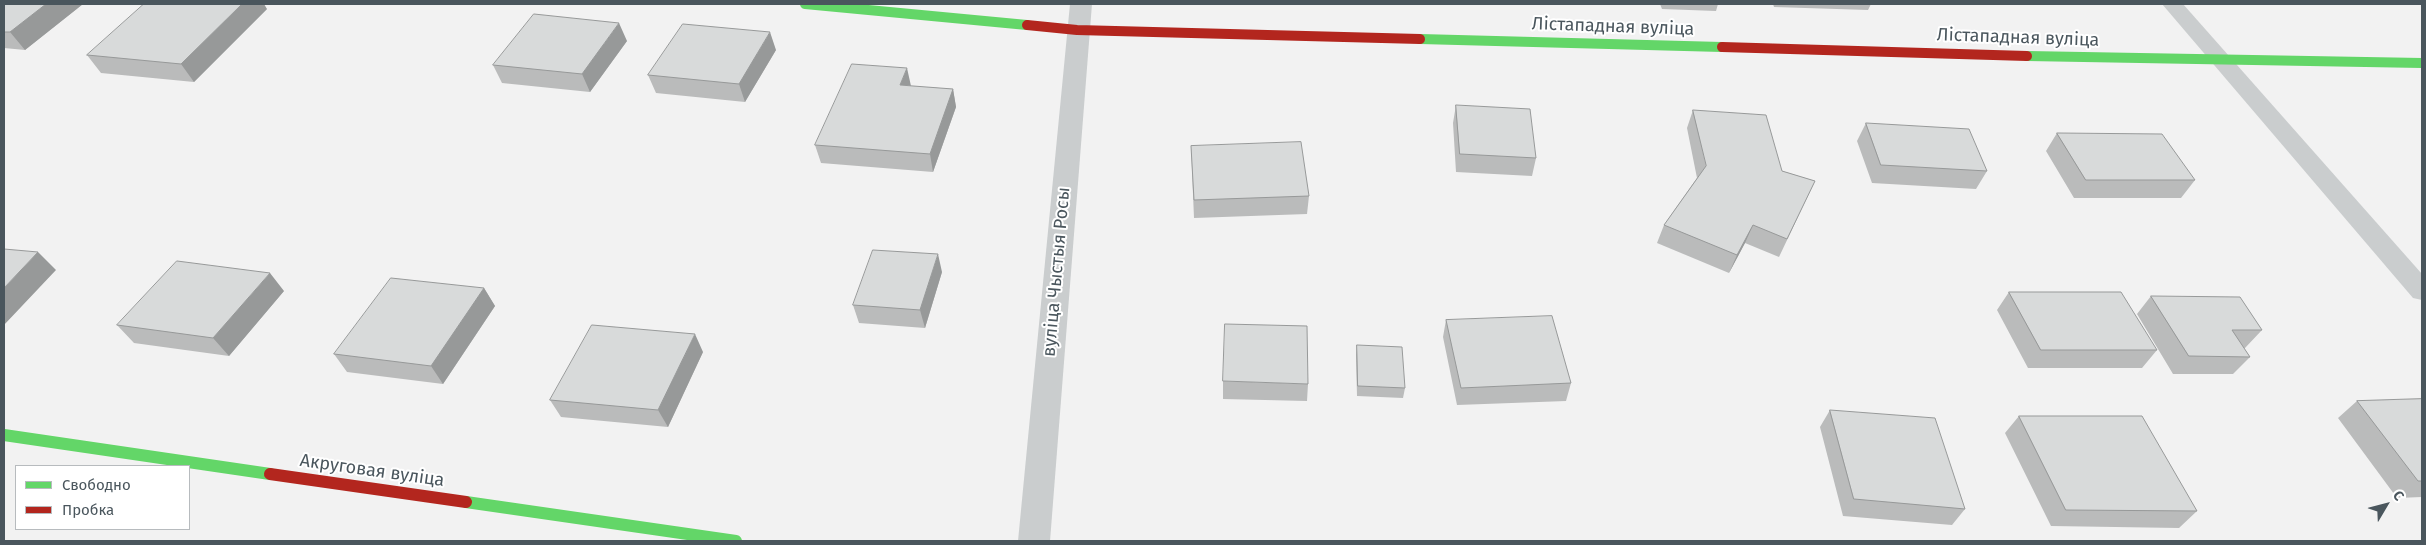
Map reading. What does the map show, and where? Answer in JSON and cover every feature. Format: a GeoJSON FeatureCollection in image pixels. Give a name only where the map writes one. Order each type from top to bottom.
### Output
{"type":"FeatureCollection","features":[{"type":"Feature","properties":{"kind":"street","name":"Лістападная вуліца"},"geometry":{"type":"LineString","coordinates":[[805,4],[1079,17],[2221,61],[2422,64]]}},
{"type":"Feature","properties":{"kind":"street","name":"вуліца Чыстыя Росы"},"geometry":{"type":"LineString","coordinates":[[1034,541],[1079,17]]}},
{"type":"Feature","properties":{"kind":"street","name":"Акруговая вуліца"},"geometry":{"type":"LineString","coordinates":[[4,435],[736,541]]}},
{"type":"Feature","properties":{"kind":"lane"},"geometry":{"type":"LineString","coordinates":[[2172,4],[2422,291]]}},
{"type":"Feature","properties":{"kind":"building"},"geometry":{"type":"Polygon","coordinates":[[[4,4],[46,4],[10,32],[4,32],[4,4]]]}},
{"type":"Feature","properties":{"kind":"building"},"geometry":{"type":"Polygon","coordinates":[[[144,4],[242,4],[181,64],[87,55],[144,4]]]}},
{"type":"Feature","properties":{"kind":"building"},"geometry":{"type":"Polygon","coordinates":[[[534,14],[619,23],[582,74],[493,65],[534,14]]]}},
{"type":"Feature","properties":{"kind":"building"},"geometry":{"type":"Polygon","coordinates":[[[683,24],[770,32],[739,84],[648,75],[683,24]]]}},
{"type":"Feature","properties":{"kind":"building"},"geometry":{"type":"Polygon","coordinates":[[[852,64],[907,68],[900,85],[953,89],[930,154],[815,145],[852,64]]]}},
{"type":"Feature","properties":{"kind":"building"},"geometry":{"type":"Polygon","coordinates":[[[1456,105],[1530,109],[1536,158],[1460,154],[1456,105]]]}},
{"type":"Feature","properties":{"kind":"building"},"geometry":{"type":"Polygon","coordinates":[[[1693,110],[1766,115],[1782,171],[1815,181],[1787,239],[1753,225],[1737,255],[1664,225],[1706,166],[1693,110]]]}},
{"type":"Feature","properties":{"kind":"building"},"geometry":{"type":"Polygon","coordinates":[[[1866,123],[1969,129],[1987,171],[1881,165],[1866,123]]]}},
{"type":"Feature","properties":{"kind":"building"},"geometry":{"type":"Polygon","coordinates":[[[2057,133],[2162,134],[2195,180],[2086,180],[2057,133]]]}},
{"type":"Feature","properties":{"kind":"building"},"geometry":{"type":"Polygon","coordinates":[[[1301,142],[1309,196],[1194,200],[1191,146],[1301,142]]]}},
{"type":"Feature","properties":{"kind":"building"},"geometry":{"type":"Polygon","coordinates":[[[4,249],[38,252],[4,288],[4,249]]]}},
{"type":"Feature","properties":{"kind":"building"},"geometry":{"type":"Polygon","coordinates":[[[873,250],[938,254],[920,310],[853,305],[873,250]]]}},
{"type":"Feature","properties":{"kind":"building"},"geometry":{"type":"Polygon","coordinates":[[[177,261],[270,273],[213,338],[117,325],[177,261]]]}},
{"type":"Feature","properties":{"kind":"building"},"geometry":{"type":"Polygon","coordinates":[[[391,278],[484,288],[431,366],[334,354],[391,278]]]}},
{"type":"Feature","properties":{"kind":"building"},"geometry":{"type":"Polygon","coordinates":[[[2009,292],[2121,292],[2157,350],[2041,350],[2009,292]]]}},
{"type":"Feature","properties":{"kind":"building"},"geometry":{"type":"Polygon","coordinates":[[[2151,296],[2240,297],[2262,330],[2232,330],[2250,357],[2189,356],[2151,296]]]}},
{"type":"Feature","properties":{"kind":"building"},"geometry":{"type":"Polygon","coordinates":[[[1552,316],[1571,383],[1461,388],[1446,320],[1552,316]]]}},
{"type":"Feature","properties":{"kind":"building"},"geometry":{"type":"Polygon","coordinates":[[[1225,324],[1307,326],[1308,384],[1223,381],[1225,324]]]}},
{"type":"Feature","properties":{"kind":"building"},"geometry":{"type":"Polygon","coordinates":[[[592,325],[695,334],[658,410],[550,400],[592,325]]]}},
{"type":"Feature","properties":{"kind":"building"},"geometry":{"type":"Polygon","coordinates":[[[1357,345],[1402,347],[1405,388],[1358,386],[1357,345]]]}},
{"type":"Feature","properties":{"kind":"building"},"geometry":{"type":"Polygon","coordinates":[[[2422,399],[2422,481],[2418,481],[2357,401],[2422,399]]]}},
{"type":"Feature","properties":{"kind":"building"},"geometry":{"type":"Polygon","coordinates":[[[1830,410],[1935,418],[1965,509],[1854,499],[1830,410]]]}},
{"type":"Feature","properties":{"kind":"building"},"geometry":{"type":"Polygon","coordinates":[[[2019,416],[2142,416],[2197,511],[2066,510],[2019,416]]]}},
{"type":"Feature","properties":{"kind":"traffic: fast"},"geometry":{"type":"LineString","coordinates":[[805,4],[1027,25]]}},
{"type":"Feature","properties":{"kind":"traffic: fast"},"geometry":{"type":"LineString","coordinates":[[1420,39],[1722,47]]}},
{"type":"Feature","properties":{"kind":"traffic: fast"},"geometry":{"type":"LineString","coordinates":[[2027,56],[2422,63]]}},
{"type":"Feature","properties":{"kind":"traffic: fast"},"geometry":{"type":"LineString","coordinates":[[4,435],[270,474]]}},
{"type":"Feature","properties":{"kind":"traffic: fast"},"geometry":{"type":"LineString","coordinates":[[466,502],[736,541]]}},
{"type":"Feature","properties":{"kind":"traffic: jam"},"geometry":{"type":"LineString","coordinates":[[1027,25],[1077,30],[1420,39]]}},
{"type":"Feature","properties":{"kind":"traffic: jam"},"geometry":{"type":"LineString","coordinates":[[1722,47],[2027,56]]}},
{"type":"Feature","properties":{"kind":"traffic: jam"},"geometry":{"type":"LineString","coordinates":[[270,474],[466,502]]}}]}
